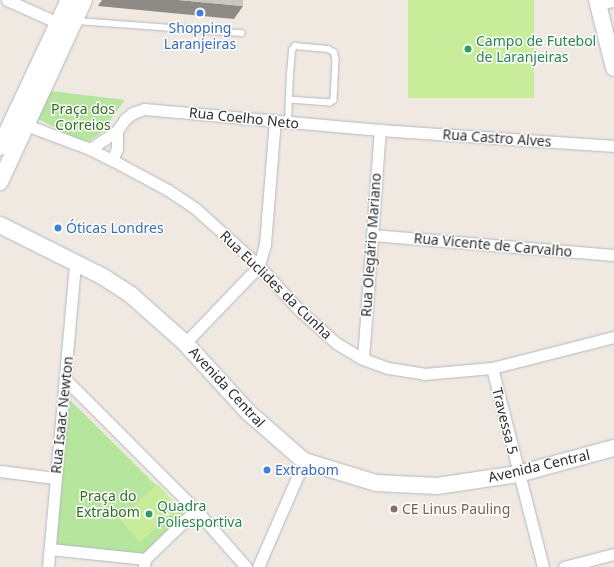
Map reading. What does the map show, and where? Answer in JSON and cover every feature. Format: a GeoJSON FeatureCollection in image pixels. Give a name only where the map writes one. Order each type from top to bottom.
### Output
{"type":"FeatureCollection","features":[{"type":"Feature","properties":{"kind":"street"},"geometry":{"type":"LineString","coordinates":[[7,0],[58,23]]}},
{"type":"Feature","properties":{"kind":"street"},"geometry":{"type":"LineString","coordinates":[[0,147],[69,0]]}},
{"type":"Feature","properties":{"kind":"street"},"geometry":{"type":"LineString","coordinates":[[0,182],[84,0]]}},
{"type":"Feature","properties":{"kind":"street"},"geometry":{"type":"LineString","coordinates":[[614,1],[598,2],[614,68]]}},
{"type":"Feature","properties":{"kind":"street","name":"Rua Coelho Neto"},"geometry":{"type":"LineString","coordinates":[[90,149],[117,131],[125,118],[144,109],[380,130]]}},
{"type":"Feature","properties":{"kind":"street"},"geometry":{"type":"LineString","coordinates":[[185,343],[259,266],[265,244],[275,121]]}},
{"type":"Feature","properties":{"kind":"street","name":"Rua Euclides da Cunha"},"geometry":{"type":"LineString","coordinates":[[26,125],[90,149],[168,190],[196,209],[259,266],[299,310],[336,343],[363,360],[388,368],[424,374],[492,368],[614,337]]}},
{"type":"Feature","properties":{"kind":"street","name":"Rua Castro Alves"},"geometry":{"type":"LineString","coordinates":[[380,130],[614,146]]}},
{"type":"Feature","properties":{"kind":"street","name":"Rua Olegário Mariano"},"geometry":{"type":"LineString","coordinates":[[363,360],[380,130]]}},
{"type":"Feature","properties":{"kind":"street"},"geometry":{"type":"LineString","coordinates":[[112,160],[117,149],[117,131]]}},
{"type":"Feature","properties":{"kind":"street","name":"Avenida Central"},"geometry":{"type":"LineString","coordinates":[[0,226],[102,276],[131,295],[185,343],[248,412],[304,461],[376,483],[409,486],[437,486],[518,474],[614,448]]}},
{"type":"Feature","properties":{"kind":"street","name":"Rua Vicente de Carvalho"},"geometry":{"type":"LineString","coordinates":[[372,235],[614,255]]}},
{"type":"Feature","properties":{"kind":"street","name":"Rua Isaac Newton"},"geometry":{"type":"LineString","coordinates":[[48,567],[55,478],[66,380],[75,262]]}},
{"type":"Feature","properties":{"kind":"street","name":"Travessa 5"},"geometry":{"type":"LineString","coordinates":[[492,368],[543,567]]}},
{"type":"Feature","properties":{"kind":"street"},"geometry":{"type":"LineString","coordinates":[[66,380],[196,510],[246,567]]}},
{"type":"Feature","properties":{"kind":"street"},"geometry":{"type":"LineString","coordinates":[[258,567],[304,461]]}},
{"type":"Feature","properties":{"kind":"street"},"geometry":{"type":"LineString","coordinates":[[0,471],[55,478]]}},
{"type":"Feature","properties":{"kind":"street"},"geometry":{"type":"LineString","coordinates":[[50,549],[144,563],[196,510]]}},
{"type":"Feature","properties":{"kind":"street"},"geometry":{"type":"LineString","coordinates":[[564,567],[601,562],[614,554]]}},
{"type":"Feature","properties":{"kind":"lane"},"geometry":{"type":"LineString","coordinates":[[75,20],[242,33]]}},
{"type":"Feature","properties":{"kind":"lane"},"geometry":{"type":"LineString","coordinates":[[288,123],[289,100],[292,50],[295,46],[328,49],[334,52],[336,59],[334,100],[330,103],[289,100]]}},
{"type":"Feature","properties":{"kind":"green space","name":"Campo de Futebol de Laranjeiras"},"geometry":{"type":"Polygon","coordinates":[[[408,0],[534,0],[534,98],[408,98],[408,0]]]}},
{"type":"Feature","properties":{"kind":"green space","name":"Praça dos Correios"},"geometry":{"type":"Polygon","coordinates":[[[51,91],[125,100],[101,133],[89,141],[80,140],[38,119],[51,91]]]}},
{"type":"Feature","properties":{"kind":"green space","name":"Praça do Extrabom"},"geometry":{"type":"Polygon","coordinates":[[[68,398],[184,513],[141,556],[56,546],[68,398]]]}},
{"type":"Feature","properties":{"kind":"green space","name":"Quadra Poliesportiva"},"geometry":{"type":"Polygon","coordinates":[[[158,484],[179,508],[140,542],[119,518],[158,484]]]}},
{"type":"Feature","properties":{"kind":"building"},"geometry":{"type":"Polygon","coordinates":[[[178,0],[243,0],[243,6],[178,0]]]}},
{"type":"Feature","properties":{"kind":"place","name":"Shopping Laranjeiras"},"geometry":{"type":"Point","coordinates":[200,13]}},
{"type":"Feature","properties":{"kind":"place","name":"Campo de Futebol de Laranjeiras"},"geometry":{"type":"Point","coordinates":[468,49]}},
{"type":"Feature","properties":{"kind":"place","name":"Óticas Londres"},"geometry":{"type":"Point","coordinates":[58,228]}},
{"type":"Feature","properties":{"kind":"place","name":"Extrabom"},"geometry":{"type":"Point","coordinates":[267,470]}},
{"type":"Feature","properties":{"kind":"place","name":"CE Linus Pauling"},"geometry":{"type":"Point","coordinates":[394,509]}},
{"type":"Feature","properties":{"kind":"place","name":"Quadra Poliesportiva"},"geometry":{"type":"Point","coordinates":[149,514]}}]}
